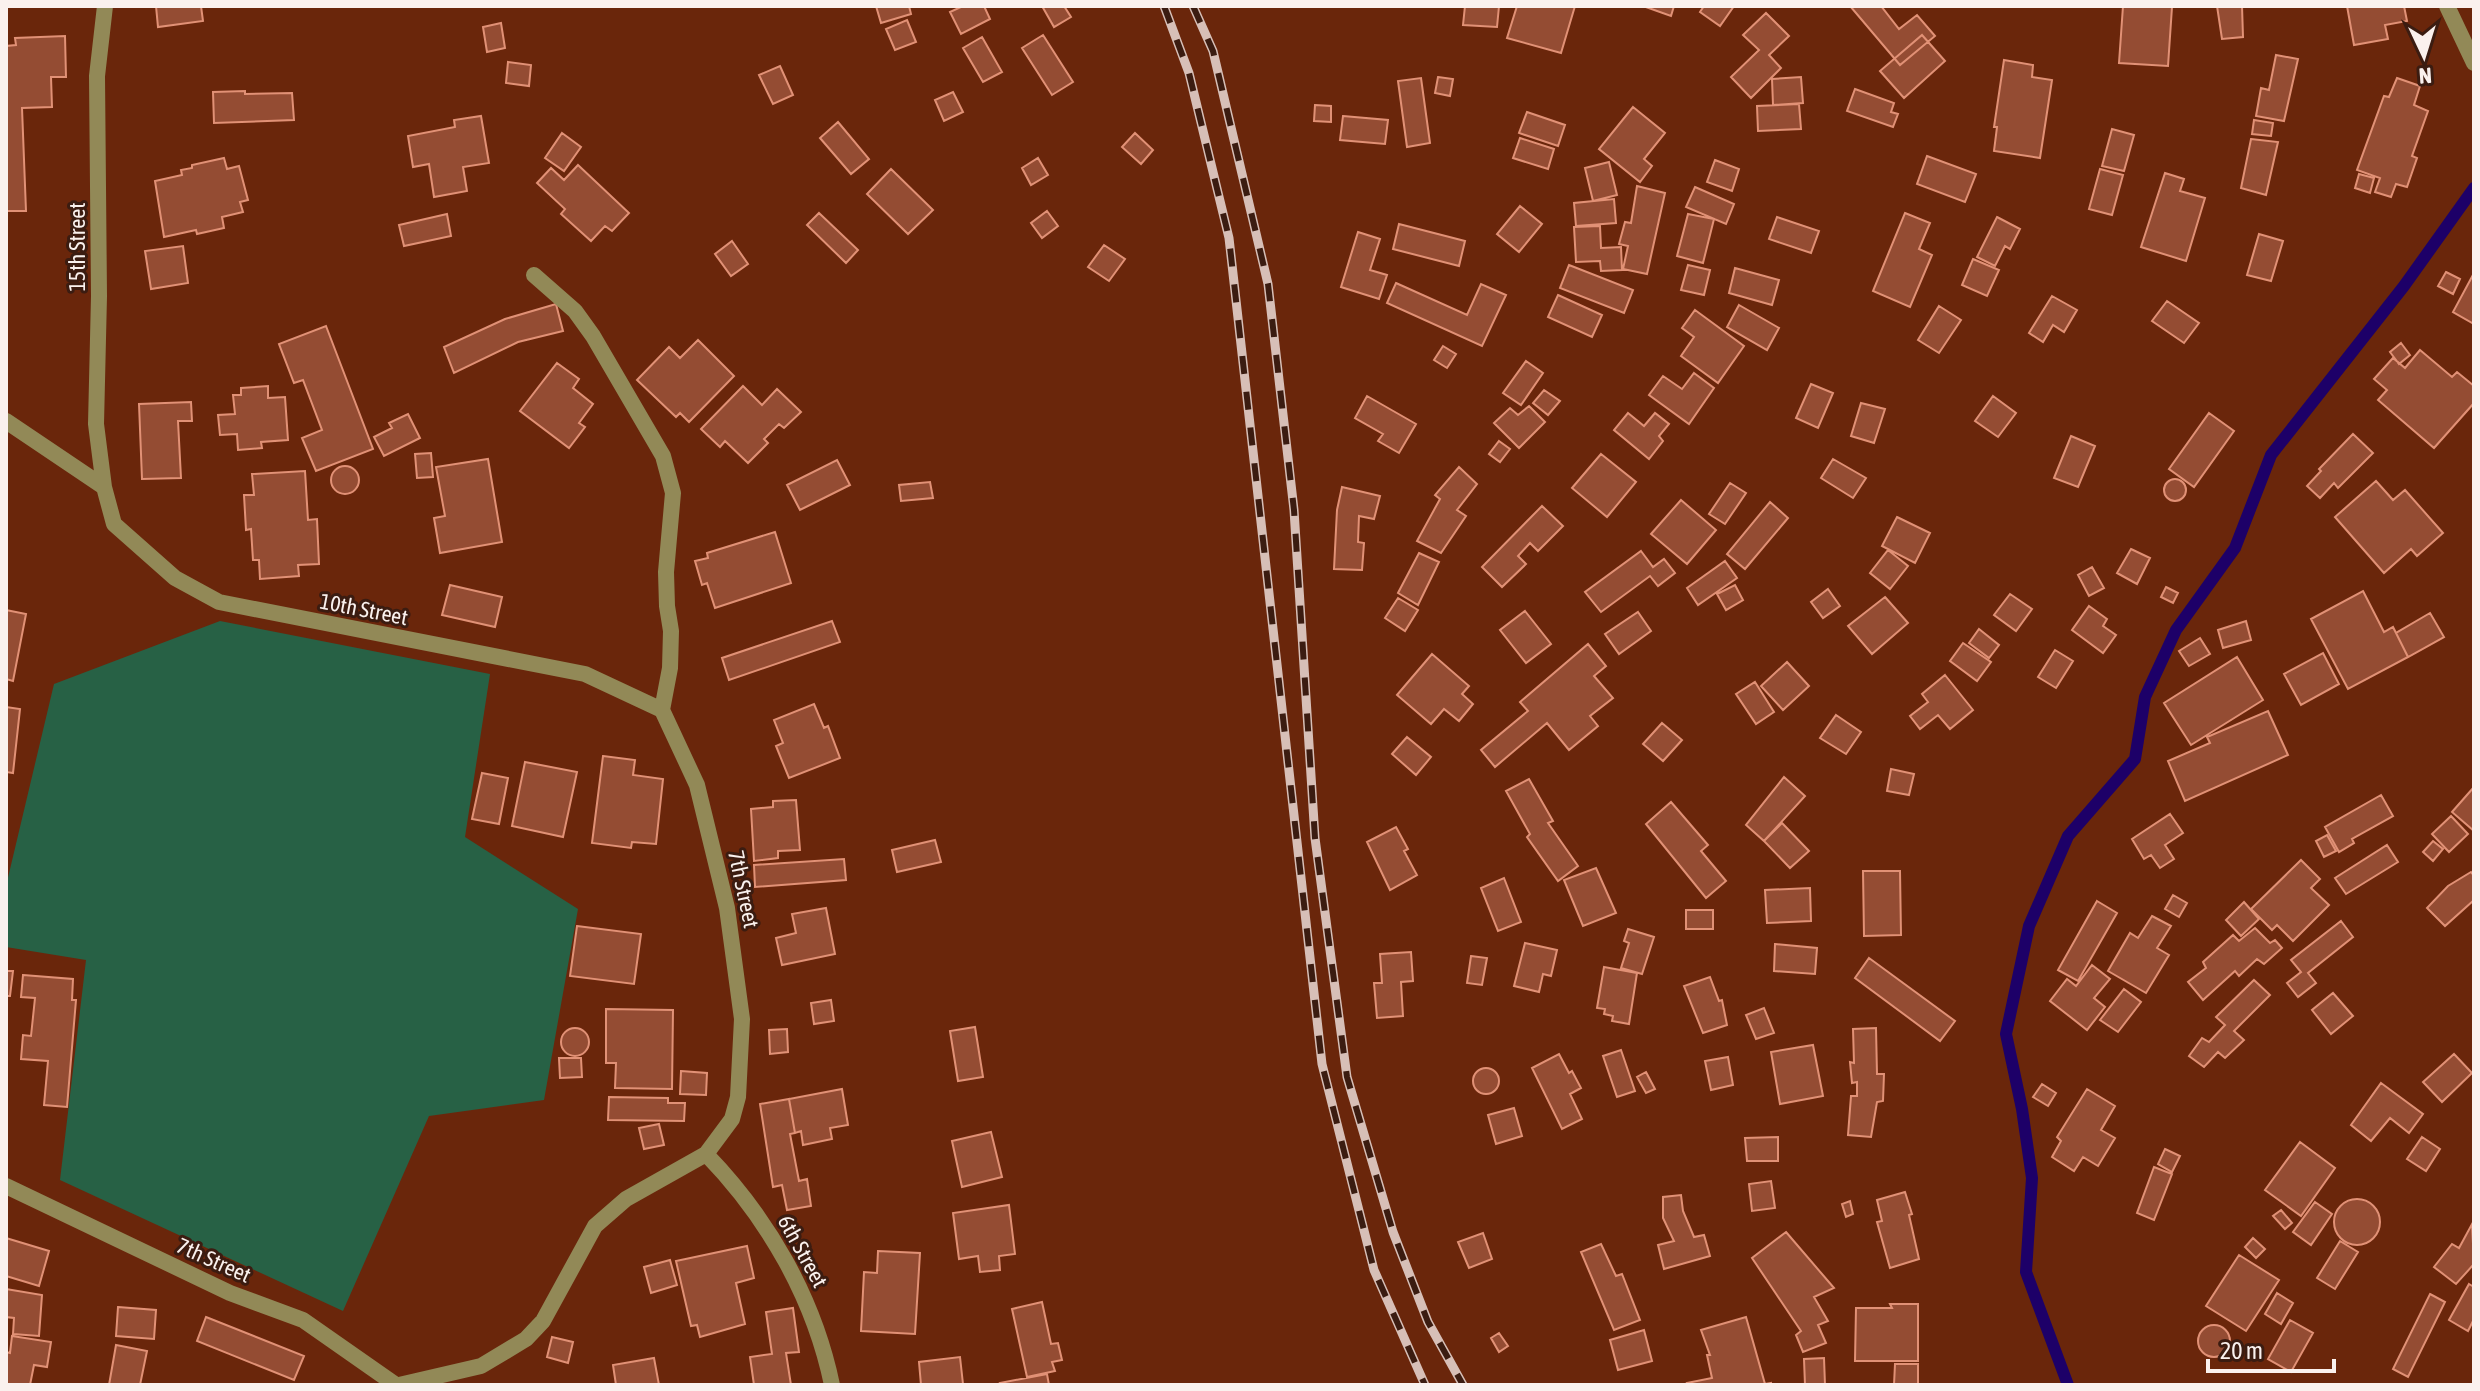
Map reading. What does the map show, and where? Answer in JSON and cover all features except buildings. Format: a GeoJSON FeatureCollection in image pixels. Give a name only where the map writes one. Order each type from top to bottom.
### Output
{"type":"FeatureCollection","features":[{"type":"Feature","properties":{"kind":"street","name":"15th Street"},"geometry":{"type":"LineString","coordinates":[[104,487],[96,424],[99,296],[97,76],[105,6]]}},
{"type":"Feature","properties":{"kind":"street"},"geometry":{"type":"LineString","coordinates":[[2447,6],[2474,63]]}},
{"type":"Feature","properties":{"kind":"street"},"geometry":{"type":"LineString","coordinates":[[534,275],[575,311],[593,336],[663,456],[669,473],[673,493],[666,572],[670,656],[662,710]]}},
{"type":"Feature","properties":{"kind":"street"},"geometry":{"type":"LineString","coordinates":[[6,421],[104,487]]}},
{"type":"Feature","properties":{"kind":"street","name":"10th Street"},"geometry":{"type":"LineString","coordinates":[[104,487],[114,524],[175,578],[219,602],[585,674],[662,710]]}},
{"type":"Feature","properties":{"kind":"street","name":"7th Street"},"geometry":{"type":"LineString","coordinates":[[6,1186],[230,1293],[303,1320],[397,1385],[481,1366],[526,1339],[543,1321],[595,1226],[626,1199],[706,1154],[732,1119],[738,1097],[742,1019],[727,908],[697,785],[662,710]]}},
{"type":"Feature","properties":{"kind":"street","name":"6th Street"},"geometry":{"type":"LineString","coordinates":[[706,1154],[751,1203],[802,1290],[832,1385]]}},
{"type":"Feature","properties":{"kind":"green space"},"geometry":{"type":"Polygon","coordinates":[[[220,621],[490,674],[465,837],[578,909],[544,1100],[429,1116],[343,1311],[60,1180],[86,960],[6,947],[6,886],[54,684],[220,621]]]}},
{"type":"Feature","properties":{"kind":"waterway"},"geometry":{"type":"LineString","coordinates":[[2068,1385],[2026,1272],[2032,1178],[2022,1109],[2006,1034],[2029,926],[2068,836],[2135,759],[2145,697],[2176,630],[2235,548],[2271,455],[2404,286],[2474,188]]}},
{"type":"Feature","properties":{"kind":"railway"},"geometry":{"type":"LineString","coordinates":[[1164,6],[1189,73],[1229,238],[1322,1064],[1374,1270],[1425,1385]]}},
{"type":"Feature","properties":{"kind":"railway"},"geometry":{"type":"LineString","coordinates":[[1193,6],[1213,51],[1268,284],[1294,510],[1315,838],[1347,1077],[1393,1232],[1428,1322],[1463,1385]]}}]}
